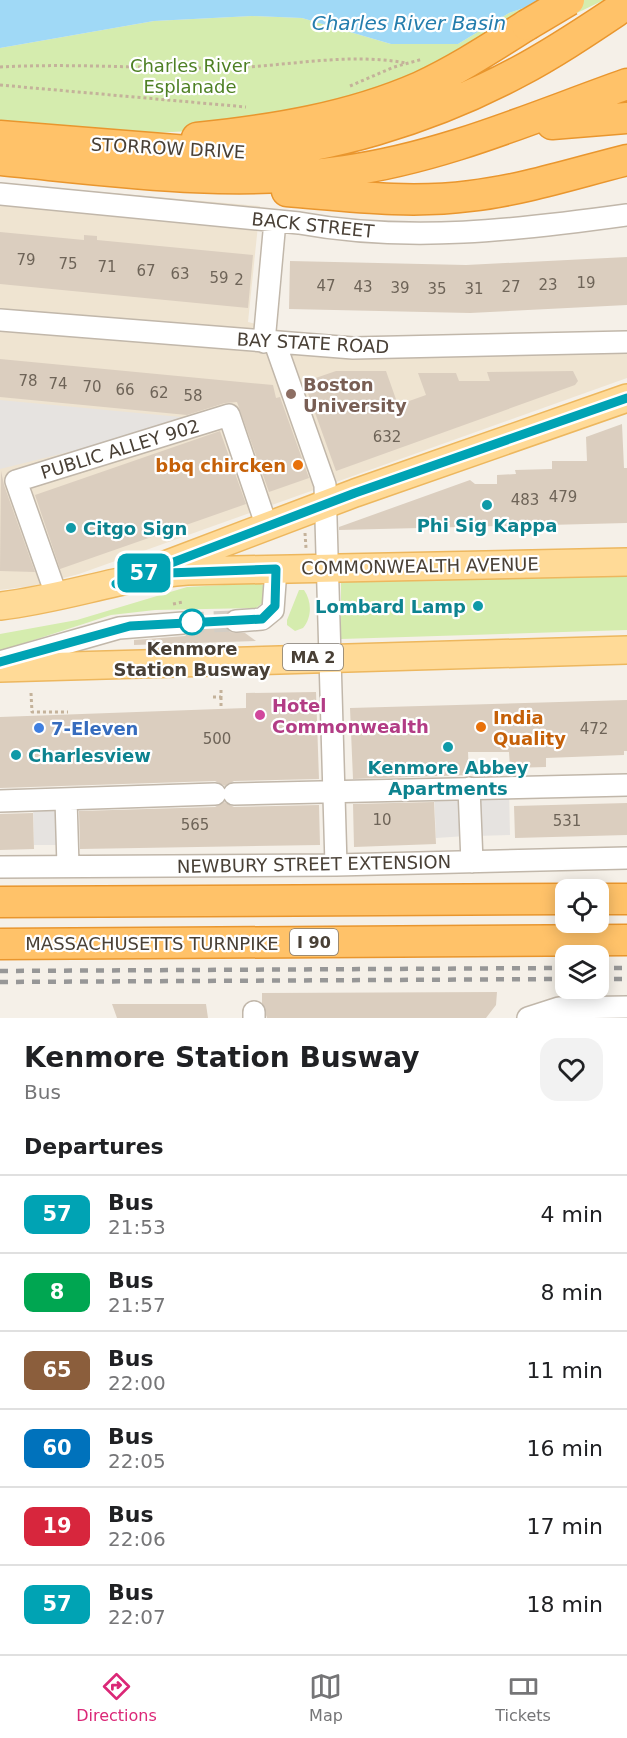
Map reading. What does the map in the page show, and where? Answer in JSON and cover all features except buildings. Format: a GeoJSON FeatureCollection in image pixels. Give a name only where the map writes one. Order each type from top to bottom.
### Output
{"type":"FeatureCollection","features":[{"type":"Feature","properties":{"kind":"highway"},"geometry":{"type":"LineString","coordinates":[[114,146],[288,126],[362,108],[441,77],[569,0]]}},
{"type":"Feature","properties":{"kind":"highway","name":"STORROW DRIVE"},"geometry":{"type":"LineString","coordinates":[[0,135],[114,146],[242,154],[294,147],[368,130],[418,115],[518,73],[627,4]]}},
{"type":"Feature","properties":{"kind":"highway","name":"STORROW DRIVE"},"geometry":{"type":"LineString","coordinates":[[0,160],[219,178],[274,178],[345,171],[425,154],[516,126],[621,102]]}},
{"type":"Feature","properties":{"kind":"highway"},"geometry":{"type":"LineString","coordinates":[[219,178],[286,191],[383,199],[435,199],[511,189],[627,160]]}},
{"type":"Feature","properties":{"kind":"highway"},"geometry":{"type":"LineString","coordinates":[[609,899],[627,899]]}},
{"type":"Feature","properties":{"kind":"highway"},"geometry":{"type":"LineString","coordinates":[[0,902],[555,900]]}},
{"type":"Feature","properties":{"kind":"highway","name":"MASSACHUSETTS TURNPIKE"},"geometry":{"type":"LineString","coordinates":[[0,944],[627,940]]}},
{"type":"Feature","properties":{"kind":"main road"},"geometry":{"type":"LineString","coordinates":[[116,584],[326,505],[627,398]]}},
{"type":"Feature","properties":{"kind":"main road","name":"COMMONWEALTH AVENUE"},"geometry":{"type":"LineString","coordinates":[[0,606],[57,597],[168,573],[276,569],[317,560],[627,562]]}},
{"type":"Feature","properties":{"kind":"main road","name":"MA 2"},"geometry":{"type":"LineString","coordinates":[[0,668],[627,650]]}},
{"type":"Feature","properties":{"kind":"street","name":"BACK STREET"},"geometry":{"type":"LineString","coordinates":[[0,194],[275,221],[336,230],[425,233],[504,230],[627,215]]}},
{"type":"Feature","properties":{"kind":"street"},"geometry":{"type":"LineString","coordinates":[[275,221],[269,343],[325,485],[326,505],[317,560],[331,657],[336,865]]}},
{"type":"Feature","properties":{"kind":"street","name":"BAY STATE ROAD"},"geometry":{"type":"LineString","coordinates":[[0,320],[353,348],[627,342]]}},
{"type":"Feature","properties":{"kind":"street","name":"PUBLIC ALLEY 902"},"geometry":{"type":"LineString","coordinates":[[57,597],[16,481],[229,415],[267,527]]}},
{"type":"Feature","properties":{"kind":"street"},"geometry":{"type":"LineString","coordinates":[[236,621],[262,619],[273,610],[276,569]]}},
{"type":"Feature","properties":{"kind":"street"},"geometry":{"type":"LineString","coordinates":[[0,662],[183,612]]}},
{"type":"Feature","properties":{"kind":"street"},"geometry":{"type":"LineString","coordinates":[[0,801],[627,785]]}},
{"type":"Feature","properties":{"kind":"street"},"geometry":{"type":"LineString","coordinates":[[469,788],[471,862]]}},
{"type":"Feature","properties":{"kind":"street"},"geometry":{"type":"LineString","coordinates":[[66,799],[68,866]]}},
{"type":"Feature","properties":{"kind":"street","name":"NEWBURY STREET EXTENSION"},"geometry":{"type":"LineString","coordinates":[[0,867],[336,865],[627,858]]}},
{"type":"Feature","properties":{"kind":"street"},"geometry":{"type":"LineString","coordinates":[[528,1018],[559,1008],[627,1007]]}},
{"type":"Feature","properties":{"kind":"path"},"geometry":{"type":"LineString","coordinates":[[0,67],[223,68],[379,58],[407,63]]}},
{"type":"Feature","properties":{"kind":"path"},"geometry":{"type":"LineString","coordinates":[[343,89],[407,63],[426,58]]}},
{"type":"Feature","properties":{"kind":"path"},"geometry":{"type":"LineString","coordinates":[[0,85],[249,108]]}},
{"type":"Feature","properties":{"kind":"path"},"geometry":{"type":"LineString","coordinates":[[305,532],[317,560]]}},
{"type":"Feature","properties":{"kind":"path"},"geometry":{"type":"LineString","coordinates":[[171,604],[183,612]]}},
{"type":"Feature","properties":{"kind":"path"},"geometry":{"type":"LineString","coordinates":[[221,689],[221,708]]}},
{"type":"Feature","properties":{"kind":"path"},"geometry":{"type":"LineString","coordinates":[[31,693],[32,712],[68,712]]}},
{"type":"Feature","properties":{"kind":"path"},"geometry":{"type":"LineString","coordinates":[[213,697],[221,697]]}},
{"type":"Feature","properties":{"kind":"shaded area","name":"Boston University"},"geometry":{"type":"Polygon","coordinates":[[[0,183],[260,206],[248,322],[353,348],[509,355],[568,345],[627,342],[627,378],[79,574],[32,586],[0,590],[0,183]]]}},
{"type":"Feature","properties":{"kind":"shaded area"},"geometry":{"type":"Polygon","coordinates":[[[0,400],[202,419],[0,469],[0,400]]]}},
{"type":"Feature","properties":{"kind":"shaded area"},"geometry":{"type":"Polygon","coordinates":[[[509,792],[510,835],[475,836],[474,793],[509,792]]]}},
{"type":"Feature","properties":{"kind":"shaded area"},"geometry":{"type":"Polygon","coordinates":[[[434,793],[464,793],[466,836],[436,838],[434,793]]]}},
{"type":"Feature","properties":{"kind":"shaded area"},"geometry":{"type":"Polygon","coordinates":[[[33,805],[56,805],[63,845],[34,845],[33,805]]]}},
{"type":"Feature","properties":{"kind":"green space","name":"Charles River Esplanade"},"geometry":{"type":"Polygon","coordinates":[[[547,0],[604,0],[577,13],[564,13],[385,90],[211,130],[133,134],[0,124],[0,48],[154,21],[252,16],[302,18],[391,44],[458,44],[509,13],[547,0]]]}},
{"type":"Feature","properties":{"kind":"green space"},"geometry":{"type":"Polygon","coordinates":[[[627,572],[627,630],[341,639],[341,579],[627,572]]]}},
{"type":"Feature","properties":{"kind":"green space"},"geometry":{"type":"Polygon","coordinates":[[[259,583],[265,586],[265,601],[256,608],[155,610],[111,615],[0,651],[0,634],[77,620],[187,587],[259,583]]]}},
{"type":"Feature","properties":{"kind":"green space"},"geometry":{"type":"Polygon","coordinates":[[[299,590],[304,590],[310,604],[306,624],[295,631],[287,625],[287,620],[299,590]]]}},
{"type":"Feature","properties":{"kind":"water","name":"Charles River Basin"},"geometry":{"type":"Polygon","coordinates":[[[0,0],[547,0],[509,13],[458,44],[391,44],[302,18],[252,16],[154,21],[0,48],[0,0]]]}},
{"type":"Feature","properties":{"kind":"tunnel"},"geometry":{"type":"LineString","coordinates":[[183,623],[236,621]]}},
{"type":"Feature","properties":{"kind":"railway"},"geometry":{"type":"LineString","coordinates":[[0,971],[555,968]]}},
{"type":"Feature","properties":{"kind":"railway"},"geometry":{"type":"LineString","coordinates":[[609,968],[627,968]]}},
{"type":"Feature","properties":{"kind":"railway"},"geometry":{"type":"LineString","coordinates":[[0,982],[555,979]]}},
{"type":"Feature","properties":{"kind":"railway"},"geometry":{"type":"LineString","coordinates":[[609,979],[627,979]]}},
{"type":"Feature","properties":{"kind":"bus line","name":"57"},"geometry":{"type":"LineString","coordinates":[[0,662],[94,634],[130,626],[262,619],[275,606],[276,569],[187,571],[142,577],[116,584],[355,493],[627,398]]}},
{"type":"Feature","properties":{"kind":"place","name":"Boston University"},"geometry":{"type":"Point","coordinates":[291,394]}},
{"type":"Feature","properties":{"kind":"place","name":"bbq chircken"},"geometry":{"type":"Point","coordinates":[298,465]}},
{"type":"Feature","properties":{"kind":"place","name":"Phi Sig Kappa"},"geometry":{"type":"Point","coordinates":[487,505]}},
{"type":"Feature","properties":{"kind":"place","name":"Citgo Sign"},"geometry":{"type":"Point","coordinates":[71,528]}},
{"type":"Feature","properties":{"kind":"place","name":"Lombard Lamp"},"geometry":{"type":"Point","coordinates":[478,606]}},
{"type":"Feature","properties":{"kind":"place","name":"Kenmore Station Busway"},"geometry":{"type":"Point","coordinates":[192,622]}},
{"type":"Feature","properties":{"kind":"place","name":"Hotel Commonwealth"},"geometry":{"type":"Point","coordinates":[260,715]}},
{"type":"Feature","properties":{"kind":"place","name":"India Quality"},"geometry":{"type":"Point","coordinates":[481,727]}},
{"type":"Feature","properties":{"kind":"place","name":"7-Eleven"},"geometry":{"type":"Point","coordinates":[39,728]}},
{"type":"Feature","properties":{"kind":"place","name":"Kenmore Abbey Apartments"},"geometry":{"type":"Point","coordinates":[448,747]}},
{"type":"Feature","properties":{"kind":"place","name":"Charlesview"},"geometry":{"type":"Point","coordinates":[16,755]}}]}
